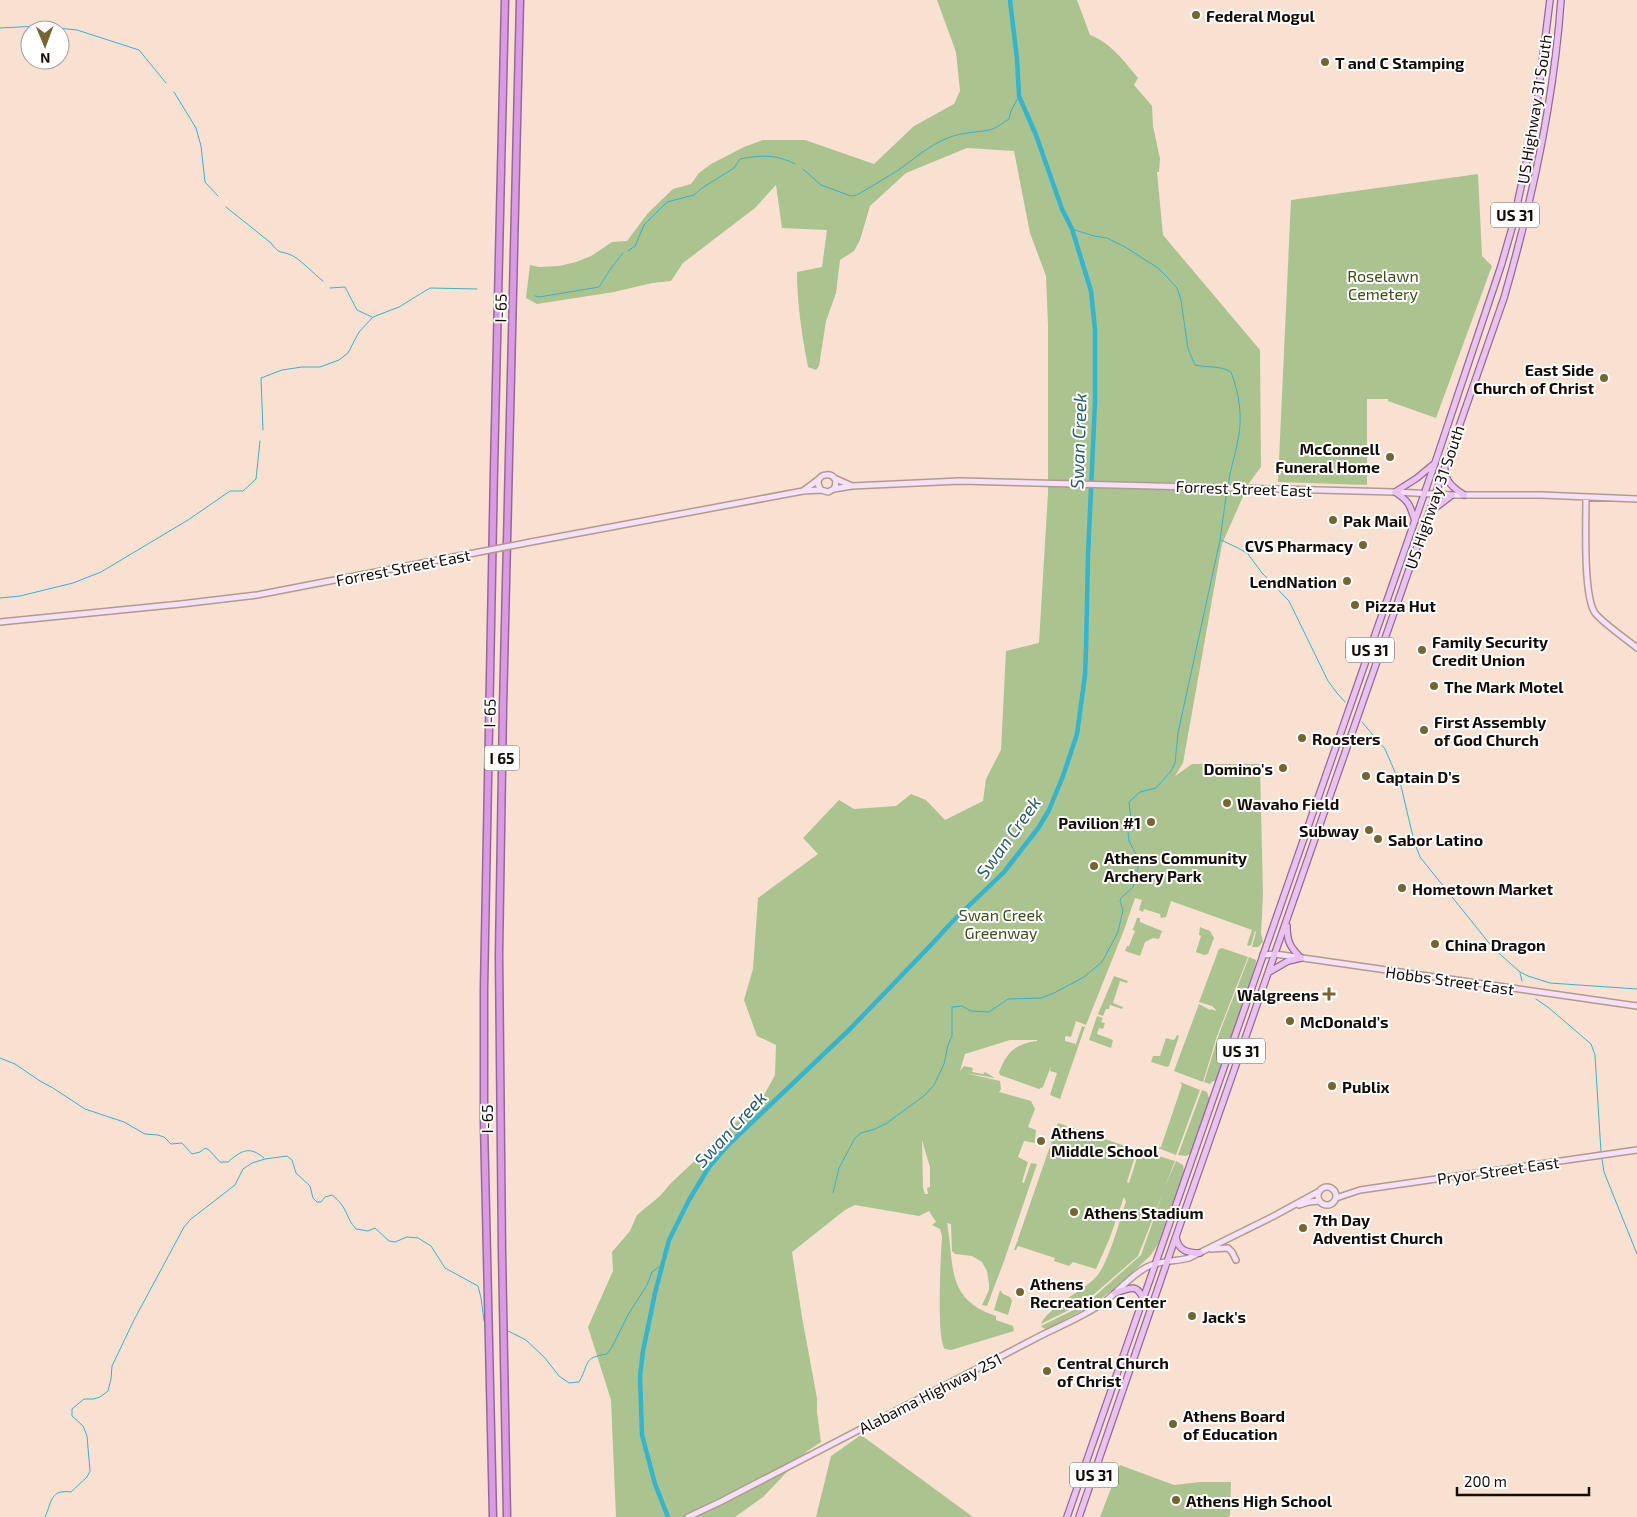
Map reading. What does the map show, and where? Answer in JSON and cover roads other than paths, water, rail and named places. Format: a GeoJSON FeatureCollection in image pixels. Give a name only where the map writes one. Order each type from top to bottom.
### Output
{"type":"FeatureCollection","features":[{"type":"Feature","properties":{"kind":"highway","name":"I 65"},"geometry":{"type":"LineString","coordinates":[[493,1517],[484,1124],[484,989],[505,0]]}},
{"type":"Feature","properties":{"kind":"highway","name":"I-65"},"geometry":{"type":"LineString","coordinates":[[507,1517],[501,1222],[499,955],[520,0]]}},
{"type":"Feature","properties":{"kind":"main road","name":"US Highway 31 South"},"geometry":{"type":"LineString","coordinates":[[1263,955],[1478,339],[1512,228],[1534,127],[1550,0]]}},
{"type":"Feature","properties":{"kind":"main road","name":"US Highway 31 South"},"geometry":{"type":"LineString","coordinates":[[1275,954],[1504,298],[1529,207],[1545,128],[1560,0]]}},
{"type":"Feature","properties":{"kind":"main road"},"geometry":{"type":"LineString","coordinates":[[1415,521],[1407,500],[1395,492],[1417,478],[1435,463]]}},
{"type":"Feature","properties":{"kind":"main road"},"geometry":{"type":"LineString","coordinates":[[1445,466],[1448,481],[1464,495]]}},
{"type":"Feature","properties":{"kind":"main road"},"geometry":{"type":"LineString","coordinates":[[1428,513],[1452,495]]}},
{"type":"Feature","properties":{"kind":"main road"},"geometry":{"type":"LineString","coordinates":[[1287,921],[1287,939],[1292,949],[1301,958]]}},
{"type":"Feature","properties":{"kind":"main road","name":"US 31"},"geometry":{"type":"LineString","coordinates":[[1079,1517],[1275,954]]}},
{"type":"Feature","properties":{"kind":"main road","name":"US 31"},"geometry":{"type":"LineString","coordinates":[[1067,1517],[1263,955]]}},
{"type":"Feature","properties":{"kind":"main road"},"geometry":{"type":"LineString","coordinates":[[1269,972],[1288,961],[1301,958]]}},
{"type":"Feature","properties":{"kind":"main road"},"geometry":{"type":"LineString","coordinates":[[1176,1236],[1177,1244],[1182,1249],[1190,1252],[1203,1251]]}},
{"type":"Feature","properties":{"kind":"main road"},"geometry":{"type":"LineString","coordinates":[[1115,1293],[1136,1288],[1140,1291],[1143,1300]]}},
{"type":"Feature","properties":{"kind":"street"},"geometry":{"type":"LineString","coordinates":[[826,474],[834,478],[836,483],[834,489],[828,492],[821,490],[818,486],[819,480],[826,474]]}},
{"type":"Feature","properties":{"kind":"street","name":"Forrest Street East"},"geometry":{"type":"LineString","coordinates":[[834,478],[852,486]]}},
{"type":"Feature","properties":{"kind":"street","name":"Forrest Street East"},"geometry":{"type":"LineString","coordinates":[[803,491],[819,480]]}},
{"type":"Feature","properties":{"kind":"street","name":"Forrest Street East"},"geometry":{"type":"LineString","coordinates":[[834,489],[852,486],[960,481],[1637,499]]}},
{"type":"Feature","properties":{"kind":"street","name":"Forrest Street East"},"geometry":{"type":"LineString","coordinates":[[0,622],[257,595],[803,491],[821,490]]}},
{"type":"Feature","properties":{"kind":"street"},"geometry":{"type":"LineString","coordinates":[[1586,497],[1588,595],[1596,615],[1637,648]]}},
{"type":"Feature","properties":{"kind":"street","name":"Hobbs Street East"},"geometry":{"type":"LineString","coordinates":[[1263,955],[1275,954],[1637,1006]]}},
{"type":"Feature","properties":{"kind":"street","name":"Pryor Street East"},"geometry":{"type":"LineString","coordinates":[[1332,1188],[1340,1191],[1360,1190],[1637,1150]]}},
{"type":"Feature","properties":{"kind":"street"},"geometry":{"type":"LineString","coordinates":[[1167,1262],[1179,1261],[1203,1251],[1293,1206],[1324,1187],[1332,1188],[1336,1192],[1336,1198],[1333,1203],[1328,1205],[1319,1201],[1293,1206]]}},
{"type":"Feature","properties":{"kind":"street","name":"Pryor Street East"},"geometry":{"type":"LineString","coordinates":[[1336,1198],[1360,1190]]}},
{"type":"Feature","properties":{"kind":"street"},"geometry":{"type":"LineString","coordinates":[[1318,1192],[1319,1201]]}},
{"type":"Feature","properties":{"kind":"street"},"geometry":{"type":"LineString","coordinates":[[1203,1251],[1222,1247],[1228,1248],[1236,1260]]}},
{"type":"Feature","properties":{"kind":"street","name":"Alabama Highway 251"},"geometry":{"type":"LineString","coordinates":[[689,1517],[1081,1317],[1104,1302],[1147,1267],[1167,1262]]}},
{"type":"Feature","properties":{"kind":"waterway","name":"Swan Creek"},"geometry":{"type":"LineString","coordinates":[[668,1517],[655,1484],[642,1435],[640,1376],[655,1293],[669,1240],[689,1200],[709,1167],[728,1145],[849,1030],[953,921],[1004,872],[1039,827],[1049,810],[1077,734],[1085,675],[1095,402],[1095,329],[1091,291],[1072,229],[1062,209],[1036,135],[1019,96],[1010,0]]}},
{"type":"Feature","properties":{"kind":"waterway"},"geometry":{"type":"LineString","coordinates":[[0,28],[38,26],[77,30],[139,50],[166,83]]}},
{"type":"Feature","properties":{"kind":"waterway"},"geometry":{"type":"LineString","coordinates":[[174,92],[196,128],[201,146],[205,182],[218,196]]}},
{"type":"Feature","properties":{"kind":"waterway"},"geometry":{"type":"LineString","coordinates":[[803,169],[821,185],[851,196],[857,195],[941,141],[953,136],[997,127],[1009,119],[1019,96]]}},
{"type":"Feature","properties":{"kind":"waterway"},"geometry":{"type":"LineString","coordinates":[[628,251],[635,246],[644,225],[667,202],[694,195],[734,168],[740,159],[768,156],[781,158],[795,164]]}},
{"type":"Feature","properties":{"kind":"waterway"},"geometry":{"type":"LineString","coordinates":[[226,207],[271,243],[278,251],[294,257],[323,281]]}},
{"type":"Feature","properties":{"kind":"waterway"},"geometry":{"type":"LineString","coordinates":[[1072,229],[1107,238],[1158,268],[1177,288],[1181,300],[1188,349],[1195,365],[1231,372],[1238,397],[1240,423],[1228,486]]}},
{"type":"Feature","properties":{"kind":"waterway"},"geometry":{"type":"LineString","coordinates":[[535,296],[539,297],[599,287],[623,253]]}},
{"type":"Feature","properties":{"kind":"waterway"},"geometry":{"type":"LineString","coordinates":[[330,288],[345,287],[357,310],[372,317]]}},
{"type":"Feature","properties":{"kind":"waterway"},"geometry":{"type":"LineString","coordinates":[[263,430],[261,378],[282,370],[320,367],[339,360],[348,353],[359,332],[373,317],[399,307],[430,288],[477,289]]}},
{"type":"Feature","properties":{"kind":"waterway"},"geometry":{"type":"LineString","coordinates":[[0,598],[20,596],[73,583],[101,572],[188,520],[230,491],[243,491],[256,479],[260,441]]}},
{"type":"Feature","properties":{"kind":"waterway"},"geometry":{"type":"LineString","coordinates":[[833,1193],[839,1168],[855,1138],[861,1133],[887,1123],[925,1095],[934,1085],[944,1064],[952,1036],[952,1007],[962,1006],[971,1011],[989,1012],[1008,999],[1041,998],[1084,977],[1102,962],[1118,932],[1123,910],[1121,898],[1133,887],[1138,868],[1137,856],[1129,841],[1128,831],[1131,820],[1129,802],[1140,792],[1156,788],[1171,771],[1175,763],[1178,733],[1220,540],[1227,490]]}},
{"type":"Feature","properties":{"kind":"waterway"},"geometry":{"type":"LineString","coordinates":[[1221,540],[1248,554],[1262,573],[1289,601],[1328,681],[1345,702]]}},
{"type":"Feature","properties":{"kind":"waterway"},"geometry":{"type":"LineString","coordinates":[[1362,722],[1385,749],[1401,786],[1414,841],[1420,857],[1493,948],[1520,972],[1550,983],[1637,989]]}},
{"type":"Feature","properties":{"kind":"waterway"},"geometry":{"type":"LineString","coordinates":[[1520,973],[1522,981]]}},
{"type":"Feature","properties":{"kind":"waterway"},"geometry":{"type":"LineString","coordinates":[[1536,999],[1591,1044],[1595,1055],[1601,1152]]}},
{"type":"Feature","properties":{"kind":"waterway"},"geometry":{"type":"LineString","coordinates":[[0,1058],[15,1064],[85,1109],[124,1122],[145,1134],[164,1137],[171,1144],[182,1143],[192,1154],[200,1152],[205,1148],[220,1162],[228,1162],[245,1151],[254,1152],[264,1158]]}},
{"type":"Feature","properties":{"kind":"waterway"},"geometry":{"type":"LineString","coordinates":[[45,1517],[55,1495],[71,1492],[87,1477],[90,1471],[87,1436],[83,1426],[72,1416],[72,1409],[84,1399],[94,1399],[108,1391],[112,1366],[134,1320],[184,1227],[191,1219],[235,1185],[243,1169],[252,1163],[287,1156],[292,1160],[296,1173],[310,1186],[313,1198],[317,1202],[321,1202],[325,1197],[332,1195],[344,1208],[356,1229],[368,1231],[375,1228],[389,1241],[395,1242],[407,1237],[418,1238],[431,1246],[445,1268],[478,1286],[485,1323]]}},
{"type":"Feature","properties":{"kind":"waterway"},"geometry":{"type":"LineString","coordinates":[[1602,1159],[1604,1172],[1637,1254]]}},
{"type":"Feature","properties":{"kind":"waterway"},"geometry":{"type":"LineString","coordinates":[[508,1331],[526,1340],[545,1358],[559,1376],[569,1383],[579,1382],[588,1362],[594,1357],[607,1354],[612,1347],[628,1315],[647,1285],[652,1272],[663,1264]]}},
{"type":"Feature","properties":{"kind":"place","name":"Federal Mogul"},"geometry":{"type":"Point","coordinates":[1196,15]}},
{"type":"Feature","properties":{"kind":"place","name":"T and C Stamping"},"geometry":{"type":"Point","coordinates":[1325,62]}},
{"type":"Feature","properties":{"kind":"place","name":"East Side Church of Christ"},"geometry":{"type":"Point","coordinates":[1604,378]}},
{"type":"Feature","properties":{"kind":"place","name":"McConnell Funeral Home"},"geometry":{"type":"Point","coordinates":[1390,457]}},
{"type":"Feature","properties":{"kind":"place","name":"Pak Mail"},"geometry":{"type":"Point","coordinates":[1333,520]}},
{"type":"Feature","properties":{"kind":"place","name":"CVS Pharmacy"},"geometry":{"type":"Point","coordinates":[1363,545]}},
{"type":"Feature","properties":{"kind":"place","name":"LendNation"},"geometry":{"type":"Point","coordinates":[1347,581]}},
{"type":"Feature","properties":{"kind":"place","name":"Pizza Hut"},"geometry":{"type":"Point","coordinates":[1355,605]}},
{"type":"Feature","properties":{"kind":"place","name":"Family Security Credit Union"},"geometry":{"type":"Point","coordinates":[1422,650]}},
{"type":"Feature","properties":{"kind":"place","name":"The Mark Motel"},"geometry":{"type":"Point","coordinates":[1434,686]}},
{"type":"Feature","properties":{"kind":"place","name":"First Assembly of God Church"},"geometry":{"type":"Point","coordinates":[1424,730]}},
{"type":"Feature","properties":{"kind":"place","name":"Roosters"},"geometry":{"type":"Point","coordinates":[1302,738]}},
{"type":"Feature","properties":{"kind":"place","name":"Domino's"},"geometry":{"type":"Point","coordinates":[1283,768]}},
{"type":"Feature","properties":{"kind":"place","name":"Captain D's"},"geometry":{"type":"Point","coordinates":[1366,776]}},
{"type":"Feature","properties":{"kind":"place","name":"Wavaho Field"},"geometry":{"type":"Point","coordinates":[1227,803]}},
{"type":"Feature","properties":{"kind":"place","name":"Pavilion #1"},"geometry":{"type":"Point","coordinates":[1151,822]}},
{"type":"Feature","properties":{"kind":"place","name":"Subway"},"geometry":{"type":"Point","coordinates":[1369,830]}},
{"type":"Feature","properties":{"kind":"place","name":"Sabor Latino"},"geometry":{"type":"Point","coordinates":[1378,839]}},
{"type":"Feature","properties":{"kind":"place","name":"Athens Community Archery Park"},"geometry":{"type":"Point","coordinates":[1094,866]}},
{"type":"Feature","properties":{"kind":"place","name":"Hometown Market"},"geometry":{"type":"Point","coordinates":[1402,888]}},
{"type":"Feature","properties":{"kind":"place","name":"China Dragon"},"geometry":{"type":"Point","coordinates":[1435,944]}},
{"type":"Feature","properties":{"kind":"place","name":"Walgreens"},"geometry":{"type":"Point","coordinates":[1329,994]}},
{"type":"Feature","properties":{"kind":"place","name":"McDonald's"},"geometry":{"type":"Point","coordinates":[1290,1021]}},
{"type":"Feature","properties":{"kind":"place","name":"Publix"},"geometry":{"type":"Point","coordinates":[1332,1086]}},
{"type":"Feature","properties":{"kind":"place","name":"Athens Middle School"},"geometry":{"type":"Point","coordinates":[1041,1141]}},
{"type":"Feature","properties":{"kind":"place","name":"Athens Stadium"},"geometry":{"type":"Point","coordinates":[1074,1212]}},
{"type":"Feature","properties":{"kind":"place","name":"7th Day Adventist Church"},"geometry":{"type":"Point","coordinates":[1303,1228]}},
{"type":"Feature","properties":{"kind":"place","name":"Athens Recreation Center"},"geometry":{"type":"Point","coordinates":[1020,1292]}},
{"type":"Feature","properties":{"kind":"place","name":"Jack's"},"geometry":{"type":"Point","coordinates":[1192,1316]}},
{"type":"Feature","properties":{"kind":"place","name":"Central Church of Christ"},"geometry":{"type":"Point","coordinates":[1047,1371]}},
{"type":"Feature","properties":{"kind":"place","name":"Athens Board of Education"},"geometry":{"type":"Point","coordinates":[1173,1424]}},
{"type":"Feature","properties":{"kind":"place","name":"Athens High School"},"geometry":{"type":"Point","coordinates":[1176,1500]}},
{"type":"Feature","properties":{"kind":"park label","name":"Roselawn Cemetery"},"geometry":{"type":"Point","coordinates":[1383,284]}},
{"type":"Feature","properties":{"kind":"park label","name":"Swan Creek Greenway"},"geometry":{"type":"Point","coordinates":[1001,923]}}]}
